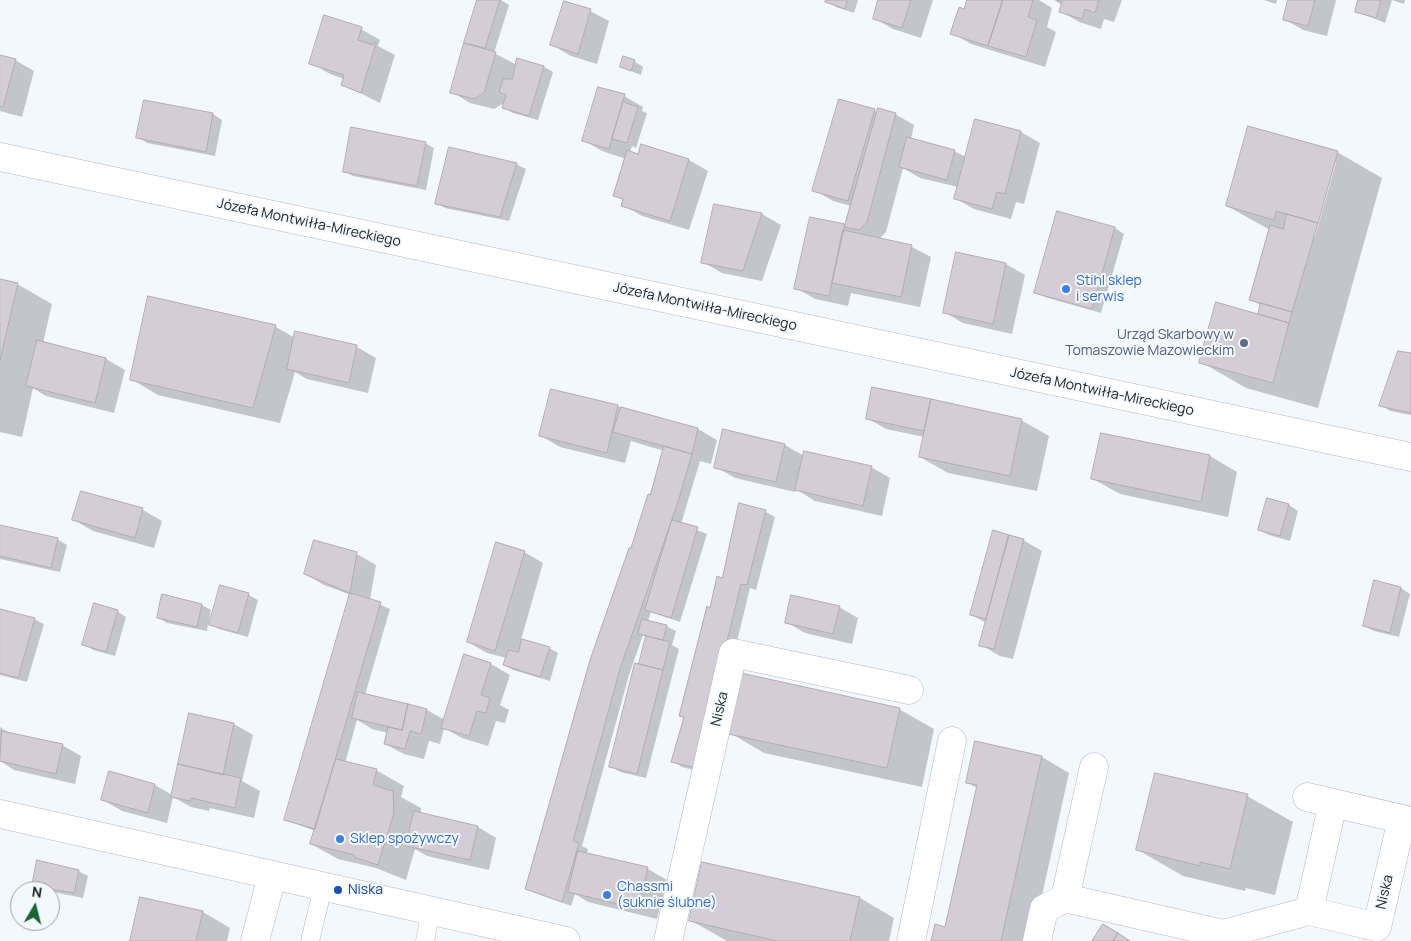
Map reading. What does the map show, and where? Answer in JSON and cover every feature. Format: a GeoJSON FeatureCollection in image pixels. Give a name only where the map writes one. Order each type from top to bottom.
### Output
{"type":"FeatureCollection","features":[{"type":"Feature","properties":{"kind":"street","name":"Józefa Montwiłła-Mireckiego"},"geometry":{"type":"LineString","coordinates":[[0,157],[1411,458]]}},
{"type":"Feature","properties":{"kind":"street","name":"Niska"},"geometry":{"type":"LineString","coordinates":[[668,941],[733,653],[909,690]]}},
{"type":"Feature","properties":{"kind":"street"},"geometry":{"type":"LineString","coordinates":[[911,941],[952,741]]}},
{"type":"Feature","properties":{"kind":"street"},"geometry":{"type":"LineString","coordinates":[[1037,941],[1044,909],[1065,898],[1094,767]]}},
{"type":"Feature","properties":{"kind":"street","name":"Niska"},"geometry":{"type":"LineString","coordinates":[[1065,898],[1222,938],[1309,911],[1377,926],[1406,820],[1320,800],[1309,911]]}},
{"type":"Feature","properties":{"kind":"street"},"geometry":{"type":"LineString","coordinates":[[0,814],[566,941]]}},
{"type":"Feature","properties":{"kind":"street"},"geometry":{"type":"LineString","coordinates":[[255,941],[272,876]]}},
{"type":"Feature","properties":{"kind":"lane"},"geometry":{"type":"LineString","coordinates":[[310,941],[323,886]]}},
{"type":"Feature","properties":{"kind":"lane"},"geometry":{"type":"LineString","coordinates":[[424,941],[431,911]]}},
{"type":"Feature","properties":{"kind":"building"},"geometry":{"type":"Polygon","coordinates":[[[477,0],[500,0],[485,48],[464,43],[477,0]]]}},
{"type":"Feature","properties":{"kind":"building"},"geometry":{"type":"Polygon","coordinates":[[[826,0],[847,0],[845,9],[825,2],[826,0]]]}},
{"type":"Feature","properties":{"kind":"building"},"geometry":{"type":"Polygon","coordinates":[[[878,0],[911,0],[902,28],[873,19],[878,0]]]}},
{"type":"Feature","properties":{"kind":"building"},"geometry":{"type":"Polygon","coordinates":[[[967,0],[1003,0],[988,46],[950,34],[959,7],[964,9],[967,0]]]}},
{"type":"Feature","properties":{"kind":"building"},"geometry":{"type":"Polygon","coordinates":[[[1003,0],[1033,0],[1028,17],[1037,20],[1026,57],[988,46],[1003,0]]]}},
{"type":"Feature","properties":{"kind":"building"},"geometry":{"type":"Polygon","coordinates":[[[1057,0],[1099,0],[1095,13],[1085,9],[1082,19],[1059,12],[1062,2],[1057,0]]]}},
{"type":"Feature","properties":{"kind":"building"},"geometry":{"type":"Polygon","coordinates":[[[1288,0],[1315,0],[1308,26],[1283,20],[1288,0]]]}},
{"type":"Feature","properties":{"kind":"building"},"geometry":{"type":"Polygon","coordinates":[[[1358,0],[1381,0],[1376,18],[1355,12],[1358,0]]]}},
{"type":"Feature","properties":{"kind":"building"},"geometry":{"type":"Polygon","coordinates":[[[564,1],[591,9],[578,54],[550,45],[564,1]]]}},
{"type":"Feature","properties":{"kind":"building"},"geometry":{"type":"Polygon","coordinates":[[[324,15],[362,27],[358,40],[373,45],[374,42],[376,43],[361,93],[341,85],[344,75],[309,64],[324,15]]]}},
{"type":"Feature","properties":{"kind":"building"},"geometry":{"type":"Polygon","coordinates":[[[464,43],[496,52],[484,93],[474,99],[450,93],[464,43]]]}},
{"type":"Feature","properties":{"kind":"building"},"geometry":{"type":"Polygon","coordinates":[[[0,55],[16,59],[3,107],[0,106],[0,55]]]}},
{"type":"Feature","properties":{"kind":"building"},"geometry":{"type":"Polygon","coordinates":[[[623,56],[635,60],[631,71],[620,67],[623,56]]]}},
{"type":"Feature","properties":{"kind":"building"},"geometry":{"type":"Polygon","coordinates":[[[517,58],[544,66],[529,116],[502,108],[506,95],[499,92],[503,79],[512,79],[517,58]]]}},
{"type":"Feature","properties":{"kind":"building"},"geometry":{"type":"Polygon","coordinates":[[[598,87],[625,94],[609,149],[582,141],[598,87]]]}},
{"type":"Feature","properties":{"kind":"building"},"geometry":{"type":"Polygon","coordinates":[[[839,99],[875,109],[848,201],[812,191],[839,99]]]}},
{"type":"Feature","properties":{"kind":"building"},"geometry":{"type":"Polygon","coordinates":[[[144,100],[213,113],[206,152],[136,138],[144,100]]]}},
{"type":"Feature","properties":{"kind":"building"},"geometry":{"type":"Polygon","coordinates":[[[623,102],[638,107],[627,143],[612,139],[623,102]]]}},
{"type":"Feature","properties":{"kind":"building"},"geometry":{"type":"Polygon","coordinates":[[[878,108],[896,113],[867,222],[859,230],[844,227],[845,224],[878,108]]]}},
{"type":"Feature","properties":{"kind":"building"},"geometry":{"type":"Polygon","coordinates":[[[975,119],[1021,131],[1005,194],[997,192],[992,209],[954,199],[975,119]]]}},
{"type":"Feature","properties":{"kind":"building"},"geometry":{"type":"Polygon","coordinates":[[[1248,126],[1338,151],[1318,223],[1276,211],[1274,220],[1226,206],[1248,126]]]}},
{"type":"Feature","properties":{"kind":"building"},"geometry":{"type":"Polygon","coordinates":[[[351,127],[426,142],[417,186],[343,172],[351,127]]]}},
{"type":"Feature","properties":{"kind":"building"},"geometry":{"type":"Polygon","coordinates":[[[907,137],[955,150],[947,180],[899,167],[907,137]]]}},
{"type":"Feature","properties":{"kind":"building"},"geometry":{"type":"Polygon","coordinates":[[[641,144],[689,159],[670,221],[621,206],[623,199],[613,196],[627,150],[638,154],[641,144]]]}},
{"type":"Feature","properties":{"kind":"building"},"geometry":{"type":"Polygon","coordinates":[[[449,147],[517,163],[500,217],[435,204],[449,147]]]}},
{"type":"Feature","properties":{"kind":"building"},"geometry":{"type":"Polygon","coordinates":[[[714,204],[762,213],[743,271],[701,263],[714,204]]]}},
{"type":"Feature","properties":{"kind":"building"},"geometry":{"type":"Polygon","coordinates":[[[1057,211],[1115,227],[1092,309],[1034,293],[1057,211]]]}},
{"type":"Feature","properties":{"kind":"building"},"geometry":{"type":"Polygon","coordinates":[[[1287,214],[1318,223],[1292,312],[1249,300],[1270,225],[1283,229],[1287,214]]]}},
{"type":"Feature","properties":{"kind":"building"},"geometry":{"type":"Polygon","coordinates":[[[810,217],[845,224],[829,296],[794,289],[810,217]]]}},
{"type":"Feature","properties":{"kind":"building"},"geometry":{"type":"Polygon","coordinates":[[[843,230],[912,245],[901,297],[832,283],[843,230]]]}},
{"type":"Feature","properties":{"kind":"building"},"geometry":{"type":"Polygon","coordinates":[[[956,252],[1006,263],[993,324],[943,313],[956,252]]]}},
{"type":"Feature","properties":{"kind":"building"},"geometry":{"type":"Polygon","coordinates":[[[0,279],[18,283],[0,360],[0,279]]]}},
{"type":"Feature","properties":{"kind":"building"},"geometry":{"type":"Polygon","coordinates":[[[148,296],[276,325],[253,408],[130,380],[148,296]]]}},
{"type":"Feature","properties":{"kind":"building","name":"Urząd Skarbowy w Tomaszowie Mazowieckim"},"geometry":{"type":"Polygon","coordinates":[[[1216,302],[1289,323],[1273,383],[1199,363],[1216,302]]]}},
{"type":"Feature","properties":{"kind":"building"},"geometry":{"type":"Polygon","coordinates":[[[1261,303],[1292,312],[1289,323],[1258,314],[1261,303]]]}},
{"type":"Feature","properties":{"kind":"building"},"geometry":{"type":"Polygon","coordinates":[[[295,331],[357,345],[349,383],[287,369],[295,331]]]}},
{"type":"Feature","properties":{"kind":"building"},"geometry":{"type":"Polygon","coordinates":[[[37,340],[106,358],[95,403],[26,386],[37,340]]]}},
{"type":"Feature","properties":{"kind":"building"},"geometry":{"type":"Polygon","coordinates":[[[1398,351],[1411,353],[1411,413],[1379,406],[1398,351]]]}},
{"type":"Feature","properties":{"kind":"building"},"geometry":{"type":"Polygon","coordinates":[[[872,387],[931,399],[924,431],[866,419],[872,387]]]}},
{"type":"Feature","properties":{"kind":"building"},"geometry":{"type":"Polygon","coordinates":[[[551,389],[618,405],[607,453],[539,436],[551,389]]]}},
{"type":"Feature","properties":{"kind":"building"},"geometry":{"type":"Polygon","coordinates":[[[931,399],[1022,419],[1010,476],[919,457],[931,399]]]}},
{"type":"Feature","properties":{"kind":"building"},"geometry":{"type":"Polygon","coordinates":[[[621,407],[698,428],[692,454],[613,432],[621,407]]]}},
{"type":"Feature","properties":{"kind":"building"},"geometry":{"type":"Polygon","coordinates":[[[723,429],[785,444],[776,482],[714,468],[723,429]]]}},
{"type":"Feature","properties":{"kind":"building"},"geometry":{"type":"Polygon","coordinates":[[[1101,433],[1210,455],[1201,502],[1091,479],[1101,433]]]}},
{"type":"Feature","properties":{"kind":"building"},"geometry":{"type":"Polygon","coordinates":[[[664,446],[692,454],[678,502],[620,669],[573,841],[579,843],[562,902],[525,889],[590,660],[629,548],[631,548],[648,494],[650,495],[664,446]]]}},
{"type":"Feature","properties":{"kind":"building"},"geometry":{"type":"Polygon","coordinates":[[[804,451],[872,466],[863,506],[795,490],[804,451]]]}},
{"type":"Feature","properties":{"kind":"building"},"geometry":{"type":"Polygon","coordinates":[[[81,491],[143,508],[135,538],[72,520],[81,491]]]}},
{"type":"Feature","properties":{"kind":"building"},"geometry":{"type":"Polygon","coordinates":[[[1267,498],[1289,504],[1280,536],[1258,530],[1267,498]]]}},
{"type":"Feature","properties":{"kind":"building"},"geometry":{"type":"Polygon","coordinates":[[[739,503],[766,510],[747,585],[741,584],[696,768],[671,762],[684,717],[679,716],[707,606],[710,608],[717,576],[722,578],[739,503]]]}},
{"type":"Feature","properties":{"kind":"building"},"geometry":{"type":"Polygon","coordinates":[[[672,520],[698,527],[671,618],[645,610],[672,520]]]}},
{"type":"Feature","properties":{"kind":"building"},"geometry":{"type":"Polygon","coordinates":[[[0,525],[58,538],[51,568],[0,556],[0,525]]]}},
{"type":"Feature","properties":{"kind":"building"},"geometry":{"type":"Polygon","coordinates":[[[993,530],[1009,535],[986,619],[970,615],[993,530]]]}},
{"type":"Feature","properties":{"kind":"building"},"geometry":{"type":"Polygon","coordinates":[[[1009,535],[1024,539],[994,649],[979,646],[1009,535]]]}},
{"type":"Feature","properties":{"kind":"building"},"geometry":{"type":"Polygon","coordinates":[[[314,540],[357,552],[350,593],[304,574],[314,540]]]}},
{"type":"Feature","properties":{"kind":"building"},"geometry":{"type":"Polygon","coordinates":[[[496,542],[525,551],[495,651],[467,642],[496,542]]]}},
{"type":"Feature","properties":{"kind":"building"},"geometry":{"type":"Polygon","coordinates":[[[1374,580],[1401,587],[1390,633],[1363,626],[1374,580]]]}},
{"type":"Feature","properties":{"kind":"building"},"geometry":{"type":"Polygon","coordinates":[[[220,585],[249,593],[238,633],[209,625],[220,585]]]}},
{"type":"Feature","properties":{"kind":"building"},"geometry":{"type":"Polygon","coordinates":[[[350,593],[381,602],[315,829],[284,820],[350,593]]]}},
{"type":"Feature","properties":{"kind":"building"},"geometry":{"type":"Polygon","coordinates":[[[162,594],[202,604],[197,627],[157,618],[162,594]]]}},
{"type":"Feature","properties":{"kind":"building"},"geometry":{"type":"Polygon","coordinates":[[[791,595],[840,606],[833,634],[785,623],[791,595]]]}},
{"type":"Feature","properties":{"kind":"building"},"geometry":{"type":"Polygon","coordinates":[[[94,603],[118,610],[106,652],[82,645],[94,603]]]}},
{"type":"Feature","properties":{"kind":"building"},"geometry":{"type":"Polygon","coordinates":[[[0,609],[35,618],[18,678],[0,673],[0,609]]]}},
{"type":"Feature","properties":{"kind":"building"},"geometry":{"type":"Polygon","coordinates":[[[642,619],[667,625],[663,640],[638,634],[642,619]]]}},
{"type":"Feature","properties":{"kind":"building"},"geometry":{"type":"Polygon","coordinates":[[[646,636],[670,642],[663,670],[639,664],[646,636]]]}},
{"type":"Feature","properties":{"kind":"building"},"geometry":{"type":"Polygon","coordinates":[[[522,639],[550,647],[540,677],[503,665],[508,650],[518,652],[522,639]]]}},
{"type":"Feature","properties":{"kind":"building"},"geometry":{"type":"Polygon","coordinates":[[[464,654],[491,663],[481,695],[490,698],[486,713],[477,711],[469,736],[441,728],[464,654]]]}},
{"type":"Feature","properties":{"kind":"building"},"geometry":{"type":"Polygon","coordinates":[[[635,663],[663,670],[637,774],[609,767],[635,663]]]}},
{"type":"Feature","properties":{"kind":"building"},"geometry":{"type":"Polygon","coordinates":[[[741,673],[900,708],[887,768],[728,734],[741,673]]]}},
{"type":"Feature","properties":{"kind":"building"},"geometry":{"type":"Polygon","coordinates":[[[358,692],[408,704],[402,730],[352,718],[358,692]]]}},
{"type":"Feature","properties":{"kind":"building"},"geometry":{"type":"Polygon","coordinates":[[[408,704],[427,709],[421,734],[410,731],[405,749],[384,744],[388,727],[402,730],[408,704]]]}},
{"type":"Feature","properties":{"kind":"building"},"geometry":{"type":"Polygon","coordinates":[[[189,713],[234,723],[223,775],[178,764],[189,713]]]}},
{"type":"Feature","properties":{"kind":"building"},"geometry":{"type":"Polygon","coordinates":[[[2,731],[63,744],[56,774],[0,761],[2,731]]]}},
{"type":"Feature","properties":{"kind":"building"},"geometry":{"type":"Polygon","coordinates":[[[975,741],[1042,756],[1001,941],[931,941],[935,924],[945,927],[977,785],[966,783],[975,741]]]}},
{"type":"Feature","properties":{"kind":"building"},"geometry":{"type":"Polygon","coordinates":[[[336,759],[377,769],[373,785],[393,791],[394,813],[378,865],[354,857],[355,855],[310,844],[336,759]]]}},
{"type":"Feature","properties":{"kind":"building"},"geometry":{"type":"Polygon","coordinates":[[[178,764],[241,778],[235,808],[191,798],[190,801],[171,797],[178,764]]]}},
{"type":"Feature","properties":{"kind":"building"},"geometry":{"type":"Polygon","coordinates":[[[109,771],[155,784],[148,813],[101,800],[109,771]]]}},
{"type":"Feature","properties":{"kind":"building"},"geometry":{"type":"Polygon","coordinates":[[[1155,773],[1248,794],[1230,869],[1200,862],[1200,866],[1136,850],[1155,773]]]}},
{"type":"Feature","properties":{"kind":"building"},"geometry":{"type":"Polygon","coordinates":[[[414,811],[478,826],[470,860],[406,846],[414,811]]]}},
{"type":"Feature","properties":{"kind":"building"},"geometry":{"type":"Polygon","coordinates":[[[578,851],[648,867],[638,909],[568,892],[578,851]]]}},
{"type":"Feature","properties":{"kind":"building"},"geometry":{"type":"Polygon","coordinates":[[[37,860],[79,870],[74,893],[60,891],[60,881],[33,881],[37,860]]]}},
{"type":"Feature","properties":{"kind":"building"},"geometry":{"type":"Polygon","coordinates":[[[702,862],[860,897],[850,941],[777,941],[689,921],[702,862]]]}},
{"type":"Feature","properties":{"kind":"building"},"geometry":{"type":"Polygon","coordinates":[[[140,897],[203,911],[196,941],[130,941],[140,897]]]}},
{"type":"Feature","properties":{"kind":"building"},"geometry":{"type":"Polygon","coordinates":[[[1103,924],[1118,933],[1113,941],[1092,941],[1103,924]]]}},
{"type":"Feature","properties":{"kind":"building"},"geometry":{"type":"Polygon","coordinates":[[[1118,933],[1130,941],[1113,941],[1118,933]]]}},
{"type":"Feature","properties":{"kind":"place","name":"Stihl sklep i serwis"},"geometry":{"type":"Point","coordinates":[1066,289]}},
{"type":"Feature","properties":{"kind":"place","name":"Urząd Skarbowy w Tomaszowie Mazowieckim"},"geometry":{"type":"Point","coordinates":[1244,343]}},
{"type":"Feature","properties":{"kind":"place","name":"Sklep spożywczy"},"geometry":{"type":"Point","coordinates":[340,839]}},
{"type":"Feature","properties":{"kind":"place","name":"Niska"},"geometry":{"type":"Point","coordinates":[338,890]}},
{"type":"Feature","properties":{"kind":"place","name":"Chassmi (suknie ślubne)"},"geometry":{"type":"Point","coordinates":[607,895]}}]}
